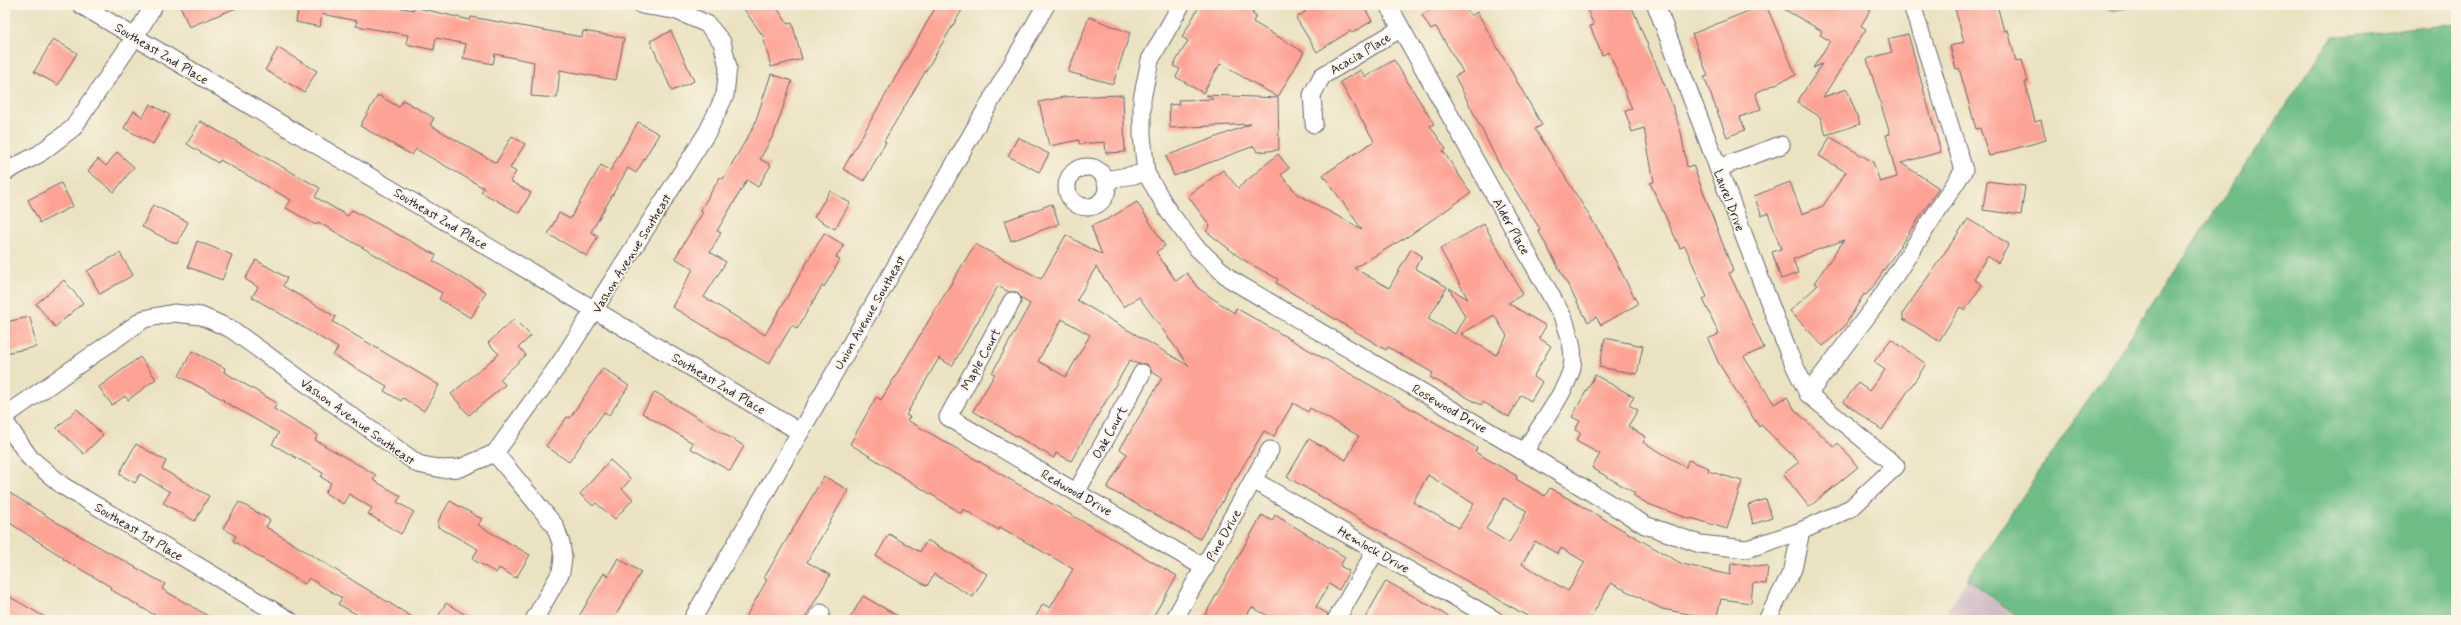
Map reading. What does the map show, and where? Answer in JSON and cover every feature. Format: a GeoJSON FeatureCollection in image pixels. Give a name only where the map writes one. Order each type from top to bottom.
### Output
{"type":"FeatureCollection","features":[{"type":"Feature","properties":{"kind":"street","name":"Southeast 2nd Place"},"geometry":{"type":"LineString","coordinates":[[81,5],[596,309],[800,432]]}},
{"type":"Feature","properties":{"kind":"street"},"geometry":{"type":"LineString","coordinates":[[5,172],[40,154],[73,128],[135,37],[154,5]]}},
{"type":"Feature","properties":{"kind":"street","name":"Vashon Avenue Southeast"},"geometry":{"type":"LineString","coordinates":[[5,416],[144,319],[174,313],[201,316],[231,329],[418,464],[442,469],[460,468],[495,453],[560,363],[596,309],[708,131],[725,95],[728,66],[722,42],[707,24],[675,10],[642,5]]}},
{"type":"Feature","properties":{"kind":"street","name":"Union Avenue Southeast"},"geometry":{"type":"LineString","coordinates":[[692,620],[1046,5]]}},
{"type":"Feature","properties":{"kind":"street"},"geometry":{"type":"LineString","coordinates":[[1105,180],[1146,173],[1142,135],[1142,99],[1148,68],[1150,60],[1181,5]]}},
{"type":"Feature","properties":{"kind":"street","name":"Alder Place"},"geometry":{"type":"LineString","coordinates":[[1388,5],[1400,29],[1564,319],[1572,344],[1572,368],[1560,393],[1524,452]]}},
{"type":"Feature","properties":{"kind":"street","name":"Laurel Drive"},"geometry":{"type":"LineString","coordinates":[[1656,5],[1789,354],[1808,394]]}},
{"type":"Feature","properties":{"kind":"street"},"geometry":{"type":"LineString","coordinates":[[1808,394],[1877,303],[1964,170],[1912,5]]}},
{"type":"Feature","properties":{"kind":"street","name":"Acacia Place"},"geometry":{"type":"LineString","coordinates":[[1314,124],[1312,95],[1322,76],[1400,29]]}},
{"type":"Feature","properties":{"kind":"street"},"geometry":{"type":"LineString","coordinates":[[1718,168],[1781,145]]}},
{"type":"Feature","properties":{"kind":"street","name":"Rosewood Drive"},"geometry":{"type":"LineString","coordinates":[[1146,173],[1169,212],[1195,246],[1230,279],[1645,525],[1700,544],[1747,549],[1802,531],[1851,508],[1896,466],[1808,394]]}},
{"type":"Feature","properties":{"kind":"street","name":"Maple Court"},"geometry":{"type":"LineString","coordinates":[[948,417],[1012,301]]}},
{"type":"Feature","properties":{"kind":"street","name":"Oak Court"},"geometry":{"type":"LineString","coordinates":[[1077,491],[1142,373]]}},
{"type":"Feature","properties":{"kind":"street","name":"Redwood Drive"},"geometry":{"type":"LineString","coordinates":[[948,417],[1077,491],[1205,568]]}},
{"type":"Feature","properties":{"kind":"street","name":"Southeast 1st Place"},"geometry":{"type":"LineString","coordinates":[[5,422],[30,458],[63,486],[290,620]]}},
{"type":"Feature","properties":{"kind":"street","name":"Pine Drive"},"geometry":{"type":"LineString","coordinates":[[1174,620],[1205,568],[1270,450]]}},
{"type":"Feature","properties":{"kind":"street"},"geometry":{"type":"LineString","coordinates":[[495,453],[555,526],[561,543],[563,558],[561,572],[534,620]]}},
{"type":"Feature","properties":{"kind":"street","name":"Hemlock Drive"},"geometry":{"type":"LineString","coordinates":[[1253,480],[1495,620]]}},
{"type":"Feature","properties":{"kind":"street"},"geometry":{"type":"LineString","coordinates":[[1767,620],[1793,569],[1802,531]]}},
{"type":"Feature","properties":{"kind":"street"},"geometry":{"type":"LineString","coordinates":[[1336,620],[1376,550]]}},
{"type":"Feature","properties":{"kind":"shaded area"},"geometry":{"type":"Polygon","coordinates":[[[1967,579],[2020,620],[1941,620],[1967,579]]]}},
{"type":"Feature","properties":{"kind":"green space"},"geometry":{"type":"Polygon","coordinates":[[[2100,5],[2143,5],[2111,11],[2100,5]]]}},
{"type":"Feature","properties":{"kind":"green space"},"geometry":{"type":"Polygon","coordinates":[[[2456,24],[2456,620],[2023,620],[1967,579],[2332,37],[2456,24]]]}},
{"type":"Feature","properties":{"kind":"building"},"geometry":{"type":"Polygon","coordinates":[[[180,5],[241,5],[241,6],[189,27],[180,5]]]}},
{"type":"Feature","properties":{"kind":"building"},"geometry":{"type":"Polygon","coordinates":[[[299,5],[385,5],[413,10],[414,7],[470,20],[471,17],[582,37],[583,31],[624,38],[616,80],[560,70],[557,98],[531,96],[534,62],[495,54],[493,64],[463,58],[466,44],[436,38],[434,50],[406,44],[408,35],[356,26],[357,21],[322,14],[320,27],[296,22],[299,5]]]}},
{"type":"Feature","properties":{"kind":"building"},"geometry":{"type":"Polygon","coordinates":[[[741,5],[775,5],[788,24],[792,23],[802,59],[771,67],[763,36],[741,5]]]}},
{"type":"Feature","properties":{"kind":"building"},"geometry":{"type":"Polygon","coordinates":[[[937,5],[965,5],[884,141],[886,142],[864,181],[843,169],[937,5]]]}},
{"type":"Feature","properties":{"kind":"building"},"geometry":{"type":"Polygon","coordinates":[[[1200,5],[1258,5],[1252,14],[1256,16],[1253,22],[1304,52],[1278,97],[1220,64],[1203,93],[1176,77],[1180,69],[1173,66],[1188,41],[1182,37],[1200,5]]]}},
{"type":"Feature","properties":{"kind":"building"},"geometry":{"type":"Polygon","coordinates":[[[1300,5],[1363,5],[1372,21],[1352,33],[1350,31],[1317,52],[1296,18],[1305,12],[1300,5]]]}},
{"type":"Feature","properties":{"kind":"building"},"geometry":{"type":"Polygon","coordinates":[[[1427,5],[1464,5],[1471,16],[1477,12],[1542,125],[1535,129],[1604,239],[1638,304],[1601,325],[1596,317],[1588,322],[1538,230],[1540,229],[1499,164],[1455,76],[1463,72],[1436,27],[1431,30],[1422,15],[1430,10],[1427,5]]]}},
{"type":"Feature","properties":{"kind":"building"},"geometry":{"type":"Polygon","coordinates":[[[1585,5],[1631,5],[1669,96],[1681,132],[1687,167],[1693,165],[1733,271],[1729,273],[1764,348],[1744,357],[1774,404],[1787,397],[1795,410],[1834,447],[1838,443],[1858,467],[1809,507],[1783,474],[1799,462],[1761,425],[1759,427],[1718,362],[1708,339],[1719,334],[1703,299],[1707,297],[1685,246],[1680,248],[1650,183],[1654,182],[1644,128],[1632,132],[1625,111],[1632,109],[1609,52],[1602,55],[1590,26],[1594,25],[1585,5]]]}},
{"type":"Feature","properties":{"kind":"building"},"geometry":{"type":"Polygon","coordinates":[[[1766,5],[1796,75],[1755,93],[1761,109],[1740,117],[1745,130],[1727,137],[1704,77],[1708,76],[1692,34],[1766,5]]]}},
{"type":"Feature","properties":{"kind":"building"},"geometry":{"type":"Polygon","coordinates":[[[1777,5],[1873,5],[1861,26],[1866,29],[1823,97],[1847,89],[1860,124],[1826,135],[1820,117],[1797,102],[1822,64],[1813,68],[1830,41],[1820,35],[1822,31],[1777,5]]]}},
{"type":"Feature","properties":{"kind":"building"},"geometry":{"type":"Polygon","coordinates":[[[1954,5],[1997,5],[2004,31],[2008,30],[2016,61],[2022,60],[2028,82],[2025,82],[2035,122],[2041,120],[2046,140],[1989,156],[1980,128],[1976,129],[1959,68],[1956,69],[1950,46],[1964,42],[1954,5]]]}},
{"type":"Feature","properties":{"kind":"building"},"geometry":{"type":"Polygon","coordinates":[[[1089,17],[1130,33],[1113,84],[1068,72],[1089,17]]]}},
{"type":"Feature","properties":{"kind":"building"},"geometry":{"type":"Polygon","coordinates":[[[671,31],[694,81],[672,91],[650,41],[671,31]]]}},
{"type":"Feature","properties":{"kind":"building"},"geometry":{"type":"Polygon","coordinates":[[[1908,34],[1941,152],[1901,163],[1939,188],[1874,285],[1866,295],[1864,294],[1844,327],[1823,346],[1790,311],[1818,285],[1814,283],[1844,240],[1793,259],[1798,273],[1781,279],[1772,252],[1781,249],[1768,213],[1762,216],[1754,196],[1790,182],[1802,214],[1823,206],[1846,172],[1819,156],[1830,137],[1873,162],[1880,182],[1897,177],[1886,135],[1890,134],[1867,59],[1892,52],[1888,39],[1908,34]]]}},
{"type":"Feature","properties":{"kind":"building"},"geometry":{"type":"Polygon","coordinates":[[[53,39],[77,53],[58,85],[34,72],[53,39]]]}},
{"type":"Feature","properties":{"kind":"building"},"geometry":{"type":"Polygon","coordinates":[[[278,48],[317,71],[304,92],[265,70],[278,48]]]}},
{"type":"Feature","properties":{"kind":"building"},"geometry":{"type":"Polygon","coordinates":[[[1394,60],[1434,124],[1430,126],[1446,149],[1443,151],[1471,193],[1410,235],[1354,268],[1389,288],[1411,249],[1422,256],[1415,268],[1447,287],[1428,319],[1455,334],[1465,316],[1449,288],[1468,299],[1440,249],[1484,224],[1523,294],[1508,303],[1546,326],[1539,338],[1551,346],[1533,377],[1542,382],[1531,401],[1521,395],[1509,417],[1483,402],[1481,405],[1430,377],[1433,373],[1388,347],[1386,350],[1276,283],[1278,279],[1242,259],[1206,231],[1210,226],[1188,196],[1223,170],[1238,188],[1278,154],[1289,168],[1281,175],[1298,195],[1362,229],[1323,175],[1374,141],[1340,82],[1361,70],[1365,77],[1394,60]],[[1494,315],[1461,334],[1496,355],[1507,336],[1494,315]]]}},
{"type":"Feature","properties":{"kind":"building"},"geometry":{"type":"Polygon","coordinates":[[[771,74],[792,81],[774,134],[760,159],[771,165],[758,187],[747,180],[717,231],[721,233],[710,252],[726,262],[704,297],[765,335],[824,233],[844,245],[836,257],[840,260],[824,287],[822,286],[797,329],[792,325],[769,364],[672,307],[693,269],[675,258],[703,212],[700,211],[720,177],[723,179],[754,126],[771,74]]]}},
{"type":"Feature","properties":{"kind":"building"},"geometry":{"type":"Polygon","coordinates":[[[378,95],[399,107],[403,100],[434,118],[430,125],[496,163],[512,136],[525,144],[510,168],[516,172],[510,181],[531,193],[519,213],[481,192],[484,188],[416,149],[412,155],[360,126],[378,95]]]}},
{"type":"Feature","properties":{"kind":"building"},"geometry":{"type":"Polygon","coordinates":[[[1123,95],[1125,152],[1106,153],[1105,142],[1079,144],[1079,140],[1049,146],[1039,102],[1064,97],[1123,95]]]}},
{"type":"Feature","properties":{"kind":"building"},"geometry":{"type":"Polygon","coordinates":[[[1206,95],[1278,98],[1279,150],[1257,152],[1254,146],[1174,176],[1166,156],[1251,124],[1170,128],[1169,105],[1179,104],[1178,100],[1213,99],[1206,95]]]}},
{"type":"Feature","properties":{"kind":"building"},"geometry":{"type":"Polygon","coordinates":[[[150,104],[170,115],[153,144],[124,128],[134,111],[143,117],[150,104]]]}},
{"type":"Feature","properties":{"kind":"building"},"geometry":{"type":"Polygon","coordinates":[[[200,121],[320,188],[315,197],[348,216],[352,210],[436,255],[433,261],[486,292],[471,318],[439,299],[442,293],[318,222],[316,225],[286,208],[291,200],[220,160],[218,163],[187,144],[200,121]]]}},
{"type":"Feature","properties":{"kind":"building"},"geometry":{"type":"Polygon","coordinates":[[[638,122],[659,134],[636,173],[628,168],[591,232],[598,236],[587,256],[548,234],[559,213],[570,219],[601,165],[610,171],[638,122]]]}},
{"type":"Feature","properties":{"kind":"building"},"geometry":{"type":"Polygon","coordinates":[[[1018,137],[1049,154],[1039,172],[1008,156],[1018,137]]]}},
{"type":"Feature","properties":{"kind":"building"},"geometry":{"type":"Polygon","coordinates":[[[117,152],[134,167],[114,192],[88,171],[98,159],[106,166],[117,152]]]}},
{"type":"Feature","properties":{"kind":"building"},"geometry":{"type":"Polygon","coordinates":[[[1987,181],[2025,186],[2021,215],[1983,210],[1987,181]]]}},
{"type":"Feature","properties":{"kind":"building"},"geometry":{"type":"Polygon","coordinates":[[[61,183],[73,206],[40,223],[28,200],[61,183]]]}},
{"type":"Feature","properties":{"kind":"building"},"geometry":{"type":"Polygon","coordinates":[[[830,191],[850,203],[835,229],[814,217],[830,191]]]}},
{"type":"Feature","properties":{"kind":"building"},"geometry":{"type":"Polygon","coordinates":[[[1137,202],[1165,246],[1156,252],[1176,281],[1187,273],[1198,288],[1234,313],[1236,308],[1448,430],[1477,448],[1475,452],[1517,476],[1516,479],[1545,496],[1550,488],[1682,564],[1730,575],[1731,563],[1768,567],[1766,584],[1753,583],[1751,603],[1721,599],[1716,620],[1693,620],[1694,615],[1662,609],[1611,583],[1589,620],[1534,620],[1287,477],[1309,439],[1346,460],[1359,436],[1310,408],[1308,412],[1293,403],[1274,436],[1264,431],[1200,539],[1107,488],[1127,454],[1120,449],[1162,378],[1152,372],[1147,364],[1138,364],[1130,360],[1071,461],[1056,453],[1054,458],[973,411],[995,374],[992,373],[1030,304],[1022,299],[1017,292],[1009,292],[998,286],[952,366],[939,358],[906,415],[910,417],[907,420],[1177,576],[1151,620],[1034,620],[1043,604],[1050,608],[1073,569],[1000,527],[999,530],[963,509],[961,513],[850,444],[876,397],[881,400],[975,244],[1041,279],[1066,235],[1102,255],[1091,226],[1108,219],[1137,202]],[[1096,267],[1077,300],[1189,366],[1139,297],[1124,307],[1096,267]],[[1062,319],[1038,361],[1066,377],[1090,335],[1062,319]],[[1428,475],[1413,502],[1459,528],[1474,504],[1428,475]],[[1504,498],[1486,529],[1509,543],[1527,511],[1504,498]],[[1535,541],[1522,564],[1568,591],[1585,562],[1561,548],[1558,554],[1535,541]]]}},
{"type":"Feature","properties":{"kind":"building"},"geometry":{"type":"Polygon","coordinates":[[[1052,204],[1059,224],[1011,241],[1004,221],[1052,204]]]}},
{"type":"Feature","properties":{"kind":"building"},"geometry":{"type":"Polygon","coordinates":[[[153,205],[188,222],[177,244],[142,227],[153,205]]]}},
{"type":"Feature","properties":{"kind":"building"},"geometry":{"type":"Polygon","coordinates":[[[1968,219],[2009,244],[1998,263],[1987,256],[1974,279],[1982,285],[1965,310],[1960,307],[1939,341],[1903,319],[1903,313],[1968,219]]]}},
{"type":"Feature","properties":{"kind":"building"},"geometry":{"type":"Polygon","coordinates":[[[197,241],[232,255],[222,280],[188,267],[197,241]]]}},
{"type":"Feature","properties":{"kind":"building"},"geometry":{"type":"Polygon","coordinates":[[[120,253],[133,275],[100,294],[87,271],[120,253]]]}},
{"type":"Feature","properties":{"kind":"building"},"geometry":{"type":"Polygon","coordinates":[[[256,260],[287,278],[283,286],[336,317],[333,322],[439,385],[424,411],[403,398],[401,401],[384,391],[387,386],[333,355],[338,348],[252,297],[258,287],[245,279],[256,260]]]}},
{"type":"Feature","properties":{"kind":"building"},"geometry":{"type":"Polygon","coordinates":[[[64,280],[83,303],[55,327],[36,304],[64,280]]]}},
{"type":"Feature","properties":{"kind":"building"},"geometry":{"type":"Polygon","coordinates":[[[30,317],[36,347],[5,353],[5,322],[30,317]]]}},
{"type":"Feature","properties":{"kind":"building"},"geometry":{"type":"Polygon","coordinates":[[[514,319],[531,336],[519,347],[526,355],[500,379],[505,385],[469,415],[451,394],[499,354],[488,343],[514,319]]]}},
{"type":"Feature","properties":{"kind":"building"},"geometry":{"type":"Polygon","coordinates":[[[1605,338],[1643,346],[1637,374],[1599,367],[1605,338]]]}},
{"type":"Feature","properties":{"kind":"building"},"geometry":{"type":"Polygon","coordinates":[[[1891,339],[1926,364],[1882,430],[1844,402],[1858,383],[1869,391],[1885,370],[1874,362],[1891,339]]]}},
{"type":"Feature","properties":{"kind":"building"},"geometry":{"type":"Polygon","coordinates":[[[192,351],[225,368],[224,372],[277,403],[274,409],[318,435],[315,440],[376,475],[373,480],[401,496],[397,502],[414,512],[401,534],[368,514],[372,508],[349,494],[343,504],[325,493],[331,483],[321,477],[323,473],[272,444],[279,433],[223,401],[224,400],[179,376],[192,351]]]}},
{"type":"Feature","properties":{"kind":"building"},"geometry":{"type":"Polygon","coordinates":[[[140,357],[156,379],[128,400],[125,396],[112,405],[99,387],[140,357]]]}},
{"type":"Feature","properties":{"kind":"building"},"geometry":{"type":"Polygon","coordinates":[[[603,368],[629,386],[609,415],[604,412],[569,462],[546,446],[567,417],[570,418],[603,368]]]}},
{"type":"Feature","properties":{"kind":"building"},"geometry":{"type":"Polygon","coordinates":[[[1595,375],[1634,397],[1629,405],[1638,410],[1628,426],[1646,437],[1643,442],[1686,467],[1688,460],[1709,468],[1708,471],[1742,481],[1727,529],[1691,518],[1690,519],[1648,504],[1633,495],[1635,493],[1592,468],[1600,454],[1576,441],[1581,433],[1575,430],[1580,421],[1572,417],[1595,375]]]}},
{"type":"Feature","properties":{"kind":"building"},"geometry":{"type":"Polygon","coordinates":[[[655,392],[744,446],[730,471],[690,448],[693,443],[642,413],[655,392]]]}},
{"type":"Feature","properties":{"kind":"building"},"geometry":{"type":"Polygon","coordinates":[[[77,409],[103,435],[84,454],[57,428],[77,409]]]}},
{"type":"Feature","properties":{"kind":"building"},"geometry":{"type":"Polygon","coordinates":[[[136,444],[166,461],[162,469],[209,496],[195,521],[163,503],[170,492],[140,474],[135,483],[119,474],[136,444]]]}},
{"type":"Feature","properties":{"kind":"building"},"geometry":{"type":"Polygon","coordinates":[[[610,460],[631,479],[622,489],[633,499],[615,519],[596,503],[593,506],[580,494],[610,460]]]}},
{"type":"Feature","properties":{"kind":"building"},"geometry":{"type":"Polygon","coordinates":[[[824,476],[848,490],[807,562],[830,575],[804,620],[744,620],[767,580],[764,578],[824,476]]]}},
{"type":"Feature","properties":{"kind":"building"},"geometry":{"type":"Polygon","coordinates":[[[5,490],[71,531],[165,584],[162,589],[215,620],[163,620],[110,589],[111,587],[63,559],[64,558],[5,520],[5,490]]]}},
{"type":"Feature","properties":{"kind":"building"},"geometry":{"type":"Polygon","coordinates":[[[1766,499],[1772,518],[1753,524],[1748,505],[1766,499]]]}},
{"type":"Feature","properties":{"kind":"building"},"geometry":{"type":"Polygon","coordinates":[[[450,501],[482,519],[478,525],[530,555],[516,578],[499,568],[496,573],[472,559],[478,549],[438,527],[438,521],[450,501]]]}},
{"type":"Feature","properties":{"kind":"building"},"geometry":{"type":"Polygon","coordinates":[[[239,502],[270,520],[266,527],[417,620],[367,620],[338,604],[342,598],[309,578],[305,584],[233,541],[236,536],[223,528],[239,502]]]}},
{"type":"Feature","properties":{"kind":"building"},"geometry":{"type":"Polygon","coordinates":[[[1262,515],[1272,521],[1275,515],[1345,557],[1340,566],[1349,571],[1339,590],[1329,584],[1316,607],[1328,614],[1326,620],[1275,620],[1252,607],[1244,620],[1202,620],[1262,515]]]}},
{"type":"Feature","properties":{"kind":"building"},"geometry":{"type":"Polygon","coordinates":[[[889,534],[920,552],[927,540],[987,574],[973,597],[934,574],[927,586],[876,556],[889,534]]]}},
{"type":"Feature","properties":{"kind":"building"},"geometry":{"type":"Polygon","coordinates":[[[618,558],[641,572],[613,620],[577,620],[604,573],[608,576],[618,558]]]}},
{"type":"Feature","properties":{"kind":"building"},"geometry":{"type":"Polygon","coordinates":[[[1386,581],[1411,595],[1455,620],[1364,620],[1386,581]]]}},
{"type":"Feature","properties":{"kind":"building"},"geometry":{"type":"Polygon","coordinates":[[[5,594],[50,620],[5,620],[5,594]]]}},
{"type":"Feature","properties":{"kind":"building"},"geometry":{"type":"Polygon","coordinates":[[[863,596],[905,620],[849,620],[863,596]]]}},
{"type":"Feature","properties":{"kind":"building"},"geometry":{"type":"Polygon","coordinates":[[[446,603],[474,620],[436,620],[446,603]]]}}]}
